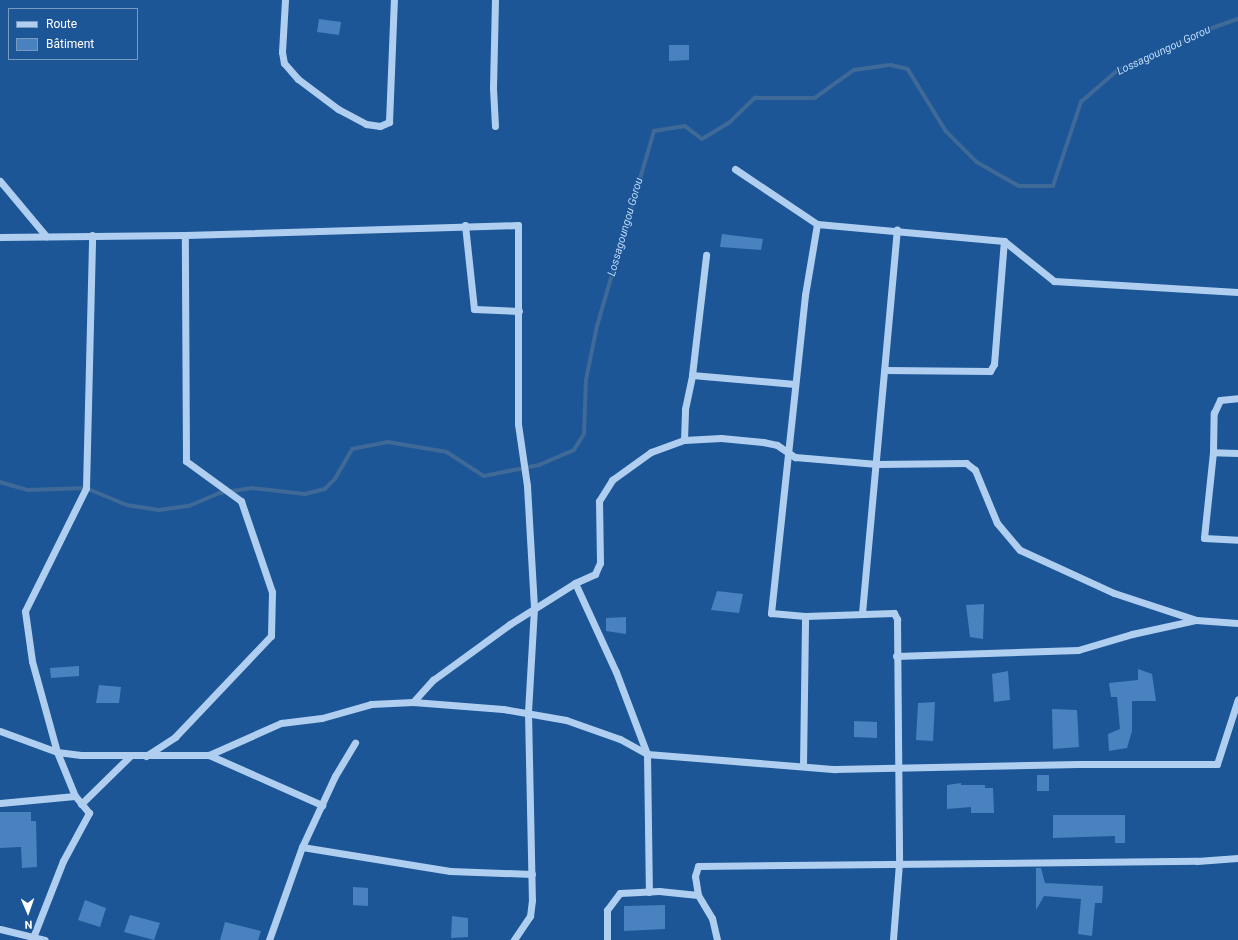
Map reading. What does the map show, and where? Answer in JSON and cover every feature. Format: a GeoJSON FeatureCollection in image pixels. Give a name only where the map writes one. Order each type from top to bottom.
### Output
{"type":"FeatureCollection","features":[{"type":"Feature","properties":{"kind":"street"},"geometry":{"type":"LineString","coordinates":[[285,0],[282,52],[284,63],[298,79],[338,109],[366,124],[380,126],[389,122],[394,0]]}},
{"type":"Feature","properties":{"kind":"street"},"geometry":{"type":"LineString","coordinates":[[495,0],[492,88],[495,126]]}},
{"type":"Feature","properties":{"kind":"street"},"geometry":{"type":"LineString","coordinates":[[735,169],[817,224],[897,230],[1004,241],[1054,281],[1238,292]]}},
{"type":"Feature","properties":{"kind":"street"},"geometry":{"type":"LineString","coordinates":[[0,181],[46,236]]}},
{"type":"Feature","properties":{"kind":"street"},"geometry":{"type":"LineString","coordinates":[[817,224],[805,295],[771,613],[805,616],[894,613],[898,619],[896,656],[899,769],[899,863],[893,940]]}},
{"type":"Feature","properties":{"kind":"street"},"geometry":{"type":"LineString","coordinates":[[0,237],[185,235],[465,225],[518,225],[518,432],[527,486],[534,608],[528,712],[532,874],[530,916],[514,940]]}},
{"type":"Feature","properties":{"kind":"street"},"geometry":{"type":"LineString","coordinates":[[465,225],[474,309],[519,311]]}},
{"type":"Feature","properties":{"kind":"street"},"geometry":{"type":"LineString","coordinates":[[862,613],[877,464],[897,230]]}},
{"type":"Feature","properties":{"kind":"street"},"geometry":{"type":"LineString","coordinates":[[145,756],[175,738],[271,636],[272,592],[241,502],[186,460],[185,235]]}},
{"type":"Feature","properties":{"kind":"street"},"geometry":{"type":"LineString","coordinates":[[32,938],[63,861],[88,813],[75,796],[57,752],[32,661],[25,611],[86,488],[92,236]]}},
{"type":"Feature","properties":{"kind":"street"},"geometry":{"type":"LineString","coordinates":[[885,370],[990,370],[994,364],[1004,241]]}},
{"type":"Feature","properties":{"kind":"street"},"geometry":{"type":"LineString","coordinates":[[684,440],[685,409],[692,375],[706,254]]}},
{"type":"Feature","properties":{"kind":"street"},"geometry":{"type":"LineString","coordinates":[[692,375],[795,384]]}},
{"type":"Feature","properties":{"kind":"street"},"geometry":{"type":"LineString","coordinates":[[1238,398],[1220,400],[1214,413],[1213,452],[1204,538],[1238,540]]}},
{"type":"Feature","properties":{"kind":"street"},"geometry":{"type":"LineString","coordinates":[[413,702],[433,680],[534,608],[575,583],[595,574],[600,562],[599,501],[612,480],[651,452],[684,440],[722,438],[763,442],[776,445],[787,454],[795,457],[877,464],[966,463],[975,470],[997,524],[1020,550],[1114,593],[1196,620],[1238,623]]}},
{"type":"Feature","properties":{"kind":"street"},"geometry":{"type":"LineString","coordinates":[[1213,452],[1238,453]]}},
{"type":"Feature","properties":{"kind":"street"},"geometry":{"type":"LineString","coordinates":[[575,583],[619,679],[647,754],[649,892]]}},
{"type":"Feature","properties":{"kind":"street"},"geometry":{"type":"LineString","coordinates":[[803,766],[805,616]]}},
{"type":"Feature","properties":{"kind":"street"},"geometry":{"type":"LineString","coordinates":[[896,656],[1078,650],[1132,634],[1196,620]]}},
{"type":"Feature","properties":{"kind":"street"},"geometry":{"type":"LineString","coordinates":[[0,732],[57,752],[81,755],[209,755],[280,723],[322,718],[371,704],[413,702],[528,712],[566,720],[620,739],[647,754],[803,766],[899,769],[1078,764],[1217,764],[1238,699]]}},
{"type":"Feature","properties":{"kind":"street"},"geometry":{"type":"LineString","coordinates":[[269,940],[302,846],[322,804],[355,743]]}},
{"type":"Feature","properties":{"kind":"street"},"geometry":{"type":"LineString","coordinates":[[209,755],[322,804]]}},
{"type":"Feature","properties":{"kind":"street"},"geometry":{"type":"LineString","coordinates":[[81,804],[130,756]]}},
{"type":"Feature","properties":{"kind":"street"},"geometry":{"type":"LineString","coordinates":[[0,803],[75,796]]}},
{"type":"Feature","properties":{"kind":"street"},"geometry":{"type":"LineString","coordinates":[[302,846],[450,872],[532,874]]}},
{"type":"Feature","properties":{"kind":"street"},"geometry":{"type":"LineString","coordinates":[[717,940],[712,918],[698,895],[695,876],[698,866],[899,863],[1196,862],[1238,858]]}},
{"type":"Feature","properties":{"kind":"street"},"geometry":{"type":"LineString","coordinates":[[607,940],[607,910],[620,893],[649,892],[698,895]]}},
{"type":"Feature","properties":{"kind":"street"},"geometry":{"type":"LineString","coordinates":[[0,929],[45,940]]}},
{"type":"Feature","properties":{"kind":"building"},"geometry":{"type":"Polygon","coordinates":[[[319,19],[341,22],[339,35],[317,32],[319,19]]]}},
{"type":"Feature","properties":{"kind":"building"},"geometry":{"type":"Polygon","coordinates":[[[669,45],[689,45],[689,60],[669,61],[669,45]]]}},
{"type":"Feature","properties":{"kind":"building"},"geometry":{"type":"Polygon","coordinates":[[[722,234],[763,239],[761,250],[720,247],[722,234]]]}},
{"type":"Feature","properties":{"kind":"building"},"geometry":{"type":"Polygon","coordinates":[[[717,591],[743,594],[739,613],[711,610],[717,591]]]}},
{"type":"Feature","properties":{"kind":"building"},"geometry":{"type":"Polygon","coordinates":[[[984,604],[983,639],[970,637],[966,605],[984,604]]]}},
{"type":"Feature","properties":{"kind":"building"},"geometry":{"type":"Polygon","coordinates":[[[626,617],[626,634],[606,631],[606,618],[626,617]]]}},
{"type":"Feature","properties":{"kind":"building"},"geometry":{"type":"Polygon","coordinates":[[[79,666],[79,676],[51,678],[50,668],[79,666]]]}},
{"type":"Feature","properties":{"kind":"building"},"geometry":{"type":"Polygon","coordinates":[[[1138,669],[1152,674],[1156,701],[1132,701],[1132,731],[1127,748],[1109,751],[1108,734],[1120,729],[1117,697],[1111,697],[1109,683],[1138,680],[1138,669]]]}},
{"type":"Feature","properties":{"kind":"building"},"geometry":{"type":"Polygon","coordinates":[[[1008,671],[1010,700],[994,702],[992,674],[1008,671]]]}},
{"type":"Feature","properties":{"kind":"building"},"geometry":{"type":"Polygon","coordinates":[[[99,685],[121,687],[119,703],[96,703],[99,685]]]}},
{"type":"Feature","properties":{"kind":"building"},"geometry":{"type":"Polygon","coordinates":[[[935,702],[933,741],[916,740],[918,703],[935,702]]]}},
{"type":"Feature","properties":{"kind":"building"},"geometry":{"type":"Polygon","coordinates":[[[1052,709],[1077,710],[1079,747],[1053,749],[1052,709]]]}},
{"type":"Feature","properties":{"kind":"building"},"geometry":{"type":"Polygon","coordinates":[[[854,721],[877,722],[877,738],[854,737],[854,721]]]}},
{"type":"Feature","properties":{"kind":"building"},"geometry":{"type":"Polygon","coordinates":[[[1037,775],[1049,775],[1049,791],[1037,791],[1037,775]]]}},
{"type":"Feature","properties":{"kind":"building"},"geometry":{"type":"Polygon","coordinates":[[[961,783],[961,785],[985,785],[985,788],[993,788],[994,813],[971,813],[971,807],[947,809],[947,785],[961,783]]]}},
{"type":"Feature","properties":{"kind":"building"},"geometry":{"type":"Polygon","coordinates":[[[0,812],[31,812],[31,821],[36,821],[37,867],[22,868],[21,847],[0,848],[0,812]]]}},
{"type":"Feature","properties":{"kind":"building"},"geometry":{"type":"Polygon","coordinates":[[[1053,815],[1125,815],[1125,843],[1115,843],[1115,836],[1053,838],[1053,815]]]}},
{"type":"Feature","properties":{"kind":"building"},"geometry":{"type":"Polygon","coordinates":[[[1036,868],[1041,868],[1045,883],[1103,886],[1102,903],[1095,903],[1092,936],[1078,934],[1081,899],[1044,896],[1036,910],[1036,868]]]}},
{"type":"Feature","properties":{"kind":"building"},"geometry":{"type":"Polygon","coordinates":[[[353,887],[368,888],[368,906],[353,905],[353,887]]]}},
{"type":"Feature","properties":{"kind":"building"},"geometry":{"type":"Polygon","coordinates":[[[85,900],[106,908],[100,927],[78,920],[85,900]]]}},
{"type":"Feature","properties":{"kind":"building"},"geometry":{"type":"Polygon","coordinates":[[[665,905],[665,929],[624,931],[624,906],[665,905]]]}},
{"type":"Feature","properties":{"kind":"building"},"geometry":{"type":"Polygon","coordinates":[[[130,915],[160,923],[154,940],[124,932],[130,915]]]}},
{"type":"Feature","properties":{"kind":"building"},"geometry":{"type":"Polygon","coordinates":[[[452,916],[468,918],[468,937],[451,938],[452,916]]]}},
{"type":"Feature","properties":{"kind":"building"},"geometry":{"type":"Polygon","coordinates":[[[225,922],[261,931],[258,940],[220,940],[225,922]]]}},
{"type":"Feature","properties":{"kind":"waterway","name":"Lossagoungou Gorou"},"geometry":{"type":"LineString","coordinates":[[0,482],[28,490],[86,488],[127,505],[159,510],[189,506],[220,493],[252,488],[305,494],[325,489],[335,479],[352,449],[388,442],[447,452],[484,476],[539,465],[574,450],[584,434],[586,380],[597,326],[654,131],[685,126],[702,139],[730,122],[755,98],[815,98],[854,70],[891,65],[908,69],[946,131],[977,162],[1019,186],[1053,186],[1081,102],[1118,70],[1215,27],[1238,19]]}}]}
